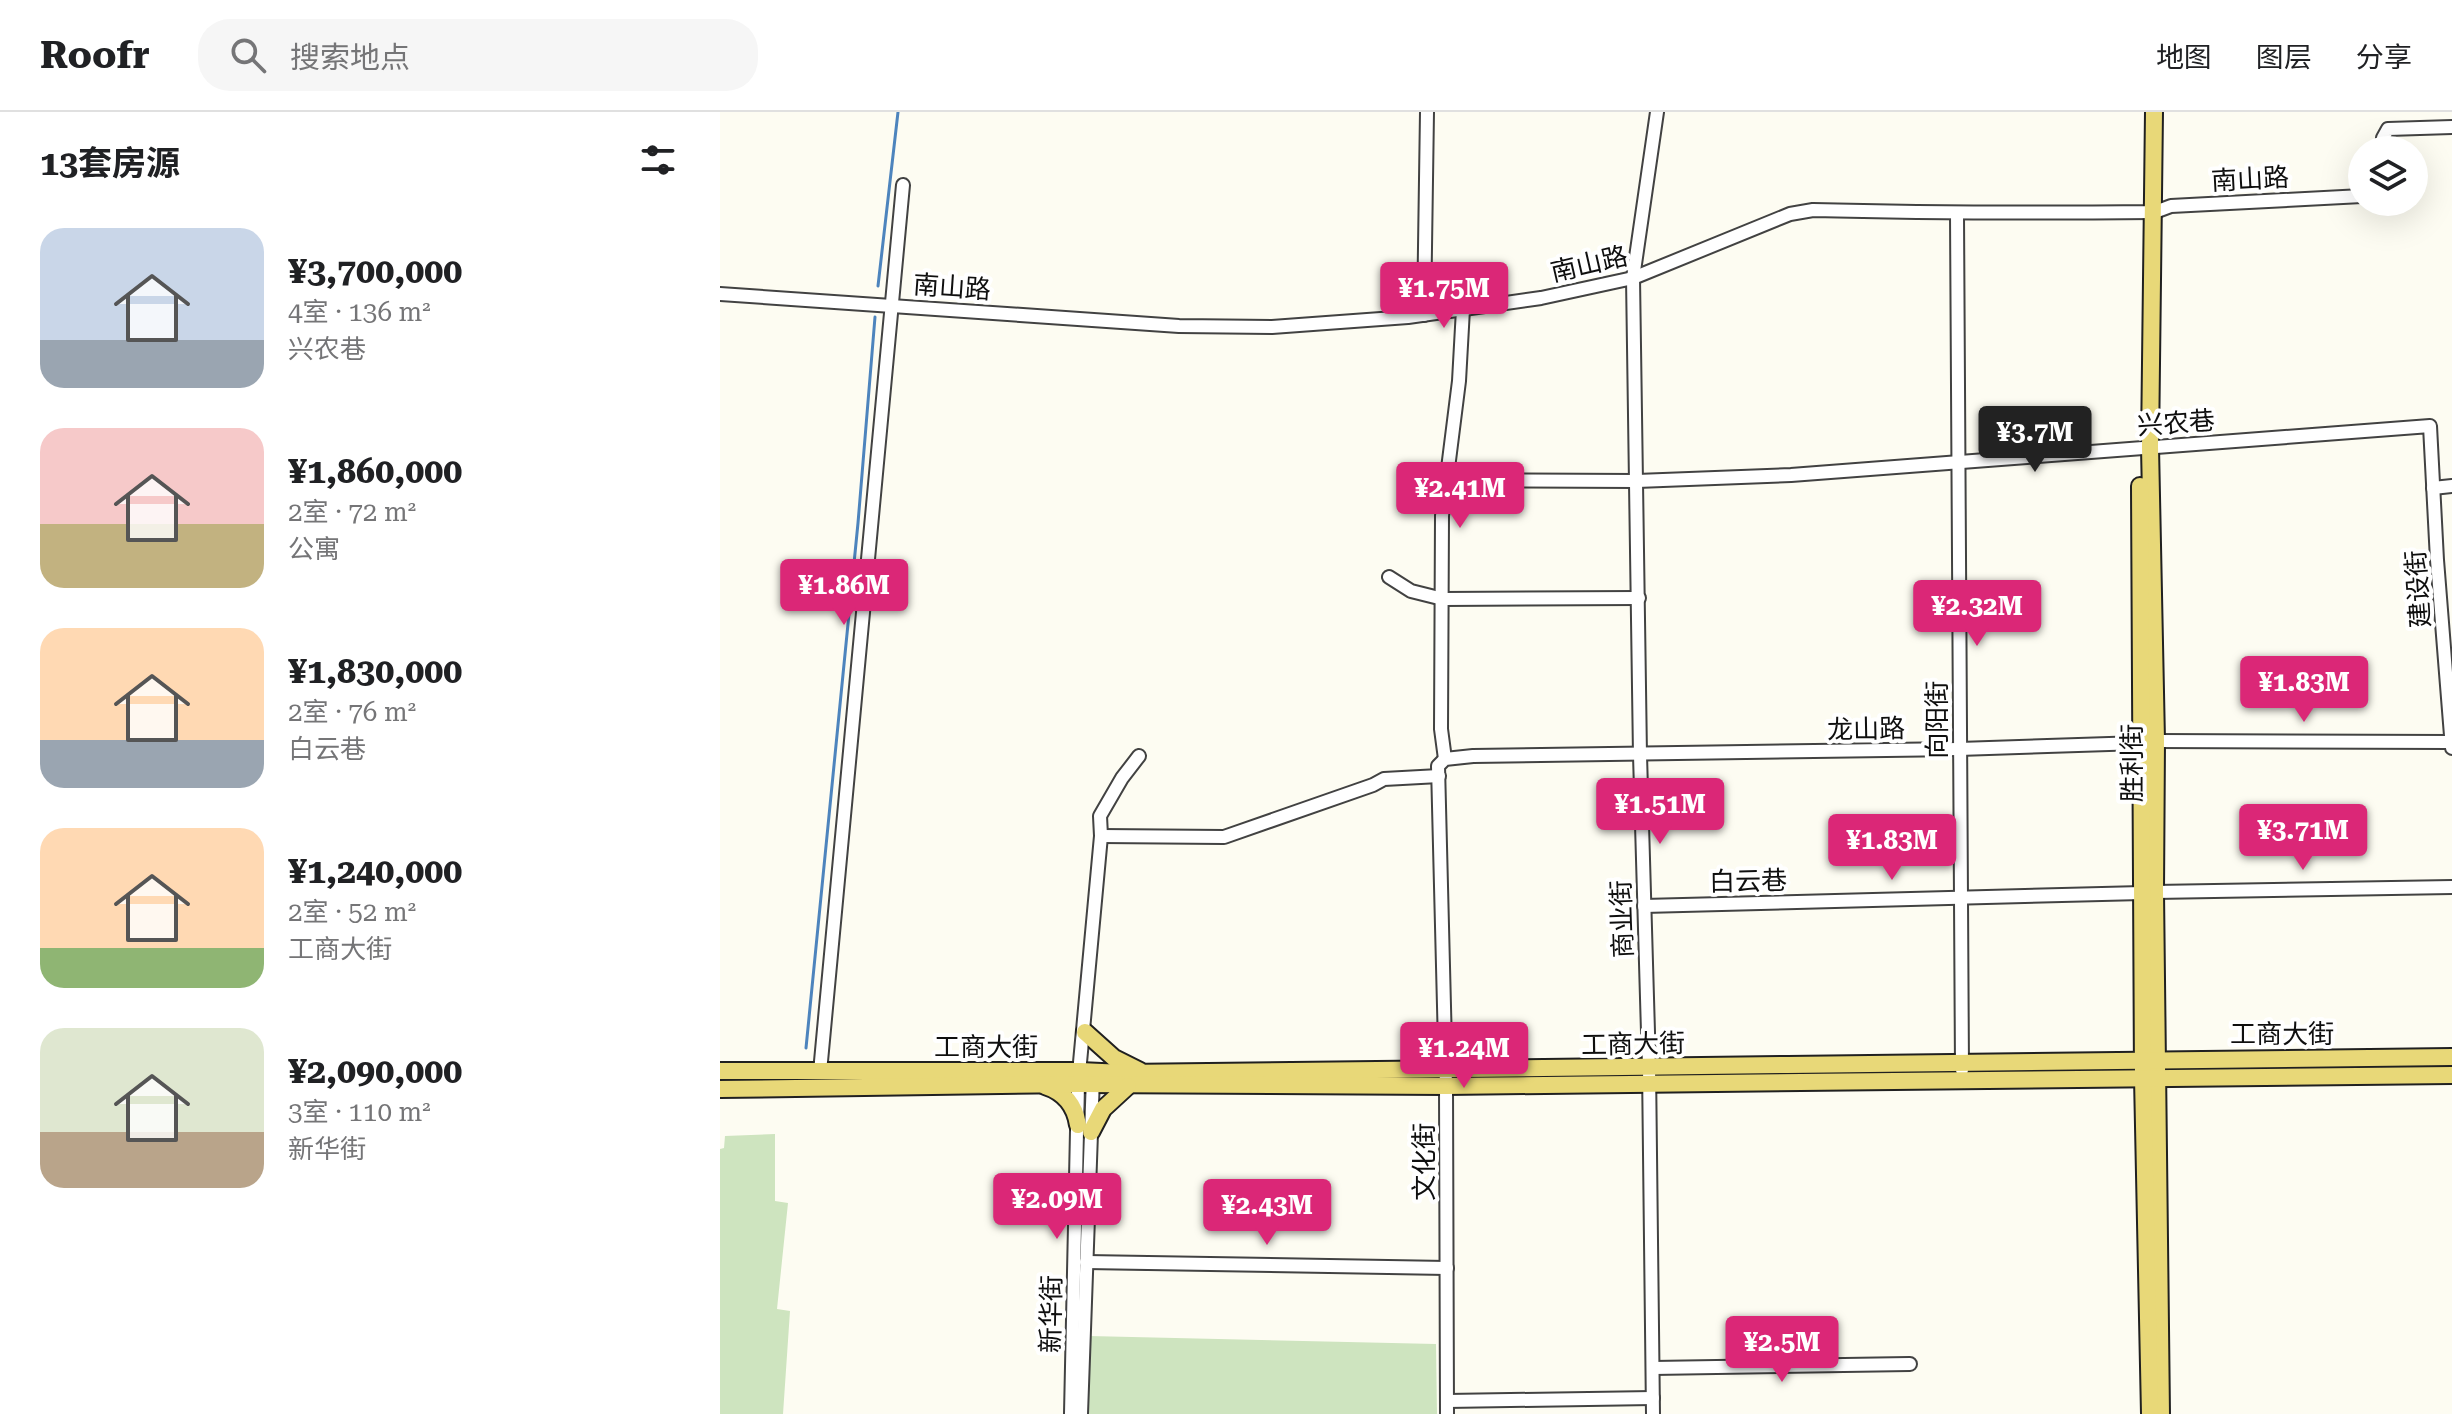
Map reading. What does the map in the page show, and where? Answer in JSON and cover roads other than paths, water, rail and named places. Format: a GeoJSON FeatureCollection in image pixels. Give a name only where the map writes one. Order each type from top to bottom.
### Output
{"type":"FeatureCollection","features":[{"type":"Feature","properties":{"kind":"main road","name":"胜利街"},"geometry":{"type":"LineString","coordinates":[[2144,112],[2150,212]]}},
{"type":"Feature","properties":{"kind":"main road","name":"胜利街"},"geometry":{"type":"LineString","coordinates":[[2150,1414],[2145,447],[2154,112]]}},
{"type":"Feature","properties":{"kind":"main road"},"geometry":{"type":"LineString","coordinates":[[1085,1032],[1114,1058],[1146,1073]]}},
{"type":"Feature","properties":{"kind":"main road","name":"工商大街"},"geometry":{"type":"LineString","coordinates":[[720,1071],[1086,1078],[1128,1086],[1649,1075],[1962,1062],[2452,1057]]}},
{"type":"Feature","properties":{"kind":"main road","name":"工商大街"},"geometry":{"type":"LineString","coordinates":[[720,1089],[1039,1085],[1146,1073],[1446,1079]]}},
{"type":"Feature","properties":{"kind":"main road","name":"工商大街"},"geometry":{"type":"LineString","coordinates":[[1649,1075],[1961,1081],[2452,1075]]}},
{"type":"Feature","properties":{"kind":"main road","name":"胜利街"},"geometry":{"type":"LineString","coordinates":[[2150,1078],[2161,1414]]}},
{"type":"Feature","properties":{"kind":"main road"},"geometry":{"type":"LineString","coordinates":[[1039,1085],[1052,1088],[1068,1101],[1084,1129],[1128,1086]]}},
{"type":"Feature","properties":{"kind":"street"},"geometry":{"type":"LineString","coordinates":[[1424,315],[1427,112]]}},
{"type":"Feature","properties":{"kind":"street","name":"商业街"},"geometry":{"type":"LineString","coordinates":[[1653,1414],[1633,278],[1657,112]]}},
{"type":"Feature","properties":{"kind":"street"},"geometry":{"type":"LineString","coordinates":[[2384,136],[2388,129],[2452,127]]}},
{"type":"Feature","properties":{"kind":"street"},"geometry":{"type":"LineString","coordinates":[[820,1072],[903,185]]}},
{"type":"Feature","properties":{"kind":"street","name":"南山路"},"geometry":{"type":"LineString","coordinates":[[720,294],[1179,326],[1272,327],[1424,315],[1541,298],[1633,278],[1790,214],[1813,210],[1957,214],[2150,212],[2171,206],[2348,197]]}},
{"type":"Feature","properties":{"kind":"street","name":"向阳街"},"geometry":{"type":"LineString","coordinates":[[1957,214],[1961,1081]]}},
{"type":"Feature","properties":{"kind":"street","name":"文化街"},"geometry":{"type":"LineString","coordinates":[[1447,1408],[1441,767],[1442,516],[1459,381],[1463,309]]}},
{"type":"Feature","properties":{"kind":"street","name":"兴农巷"},"geometry":{"type":"LineString","coordinates":[[1447,480],[1637,481],[1791,475],[2430,426]]}},
{"type":"Feature","properties":{"kind":"street","name":"建设街"},"geometry":{"type":"LineString","coordinates":[[2430,426],[2433,488],[2447,618],[2452,748]]}},
{"type":"Feature","properties":{"kind":"street"},"geometry":{"type":"LineString","coordinates":[[2433,488],[2452,486]]}},
{"type":"Feature","properties":{"kind":"street"},"geometry":{"type":"LineString","coordinates":[[1389,577],[1411,591],[1443,599],[1639,598]]}},
{"type":"Feature","properties":{"kind":"street","name":"龙山路"},"geometry":{"type":"LineString","coordinates":[[1101,836],[1224,837],[1384,779],[1441,767],[1473,756],[1959,749],[2148,742],[2452,742]]}},
{"type":"Feature","properties":{"kind":"street","name":"新华街"},"geometry":{"type":"LineString","coordinates":[[1071,1414],[1086,1078],[1085,1032],[1100,816],[1139,756]]}},
{"type":"Feature","properties":{"kind":"street","name":"白云巷"},"geometry":{"type":"LineString","coordinates":[[1644,906],[2452,887]]}},
{"type":"Feature","properties":{"kind":"street","name":"新华街"},"geometry":{"type":"LineString","coordinates":[[1081,1414],[1086,1262],[1084,1129]]}},
{"type":"Feature","properties":{"kind":"street"},"geometry":{"type":"LineString","coordinates":[[1086,1262],[1447,1268]]}},
{"type":"Feature","properties":{"kind":"street"},"geometry":{"type":"LineString","coordinates":[[1653,1368],[1910,1364]]}},
{"type":"Feature","properties":{"kind":"street"},"geometry":{"type":"LineString","coordinates":[[1447,1408],[1653,1398]]}},
{"type":"Feature","properties":{"kind":"waterway"},"geometry":{"type":"LineString","coordinates":[[878,286],[898,112]]}},
{"type":"Feature","properties":{"kind":"waterway"},"geometry":{"type":"LineString","coordinates":[[806,1048],[858,523],[875,317]]}}]}
